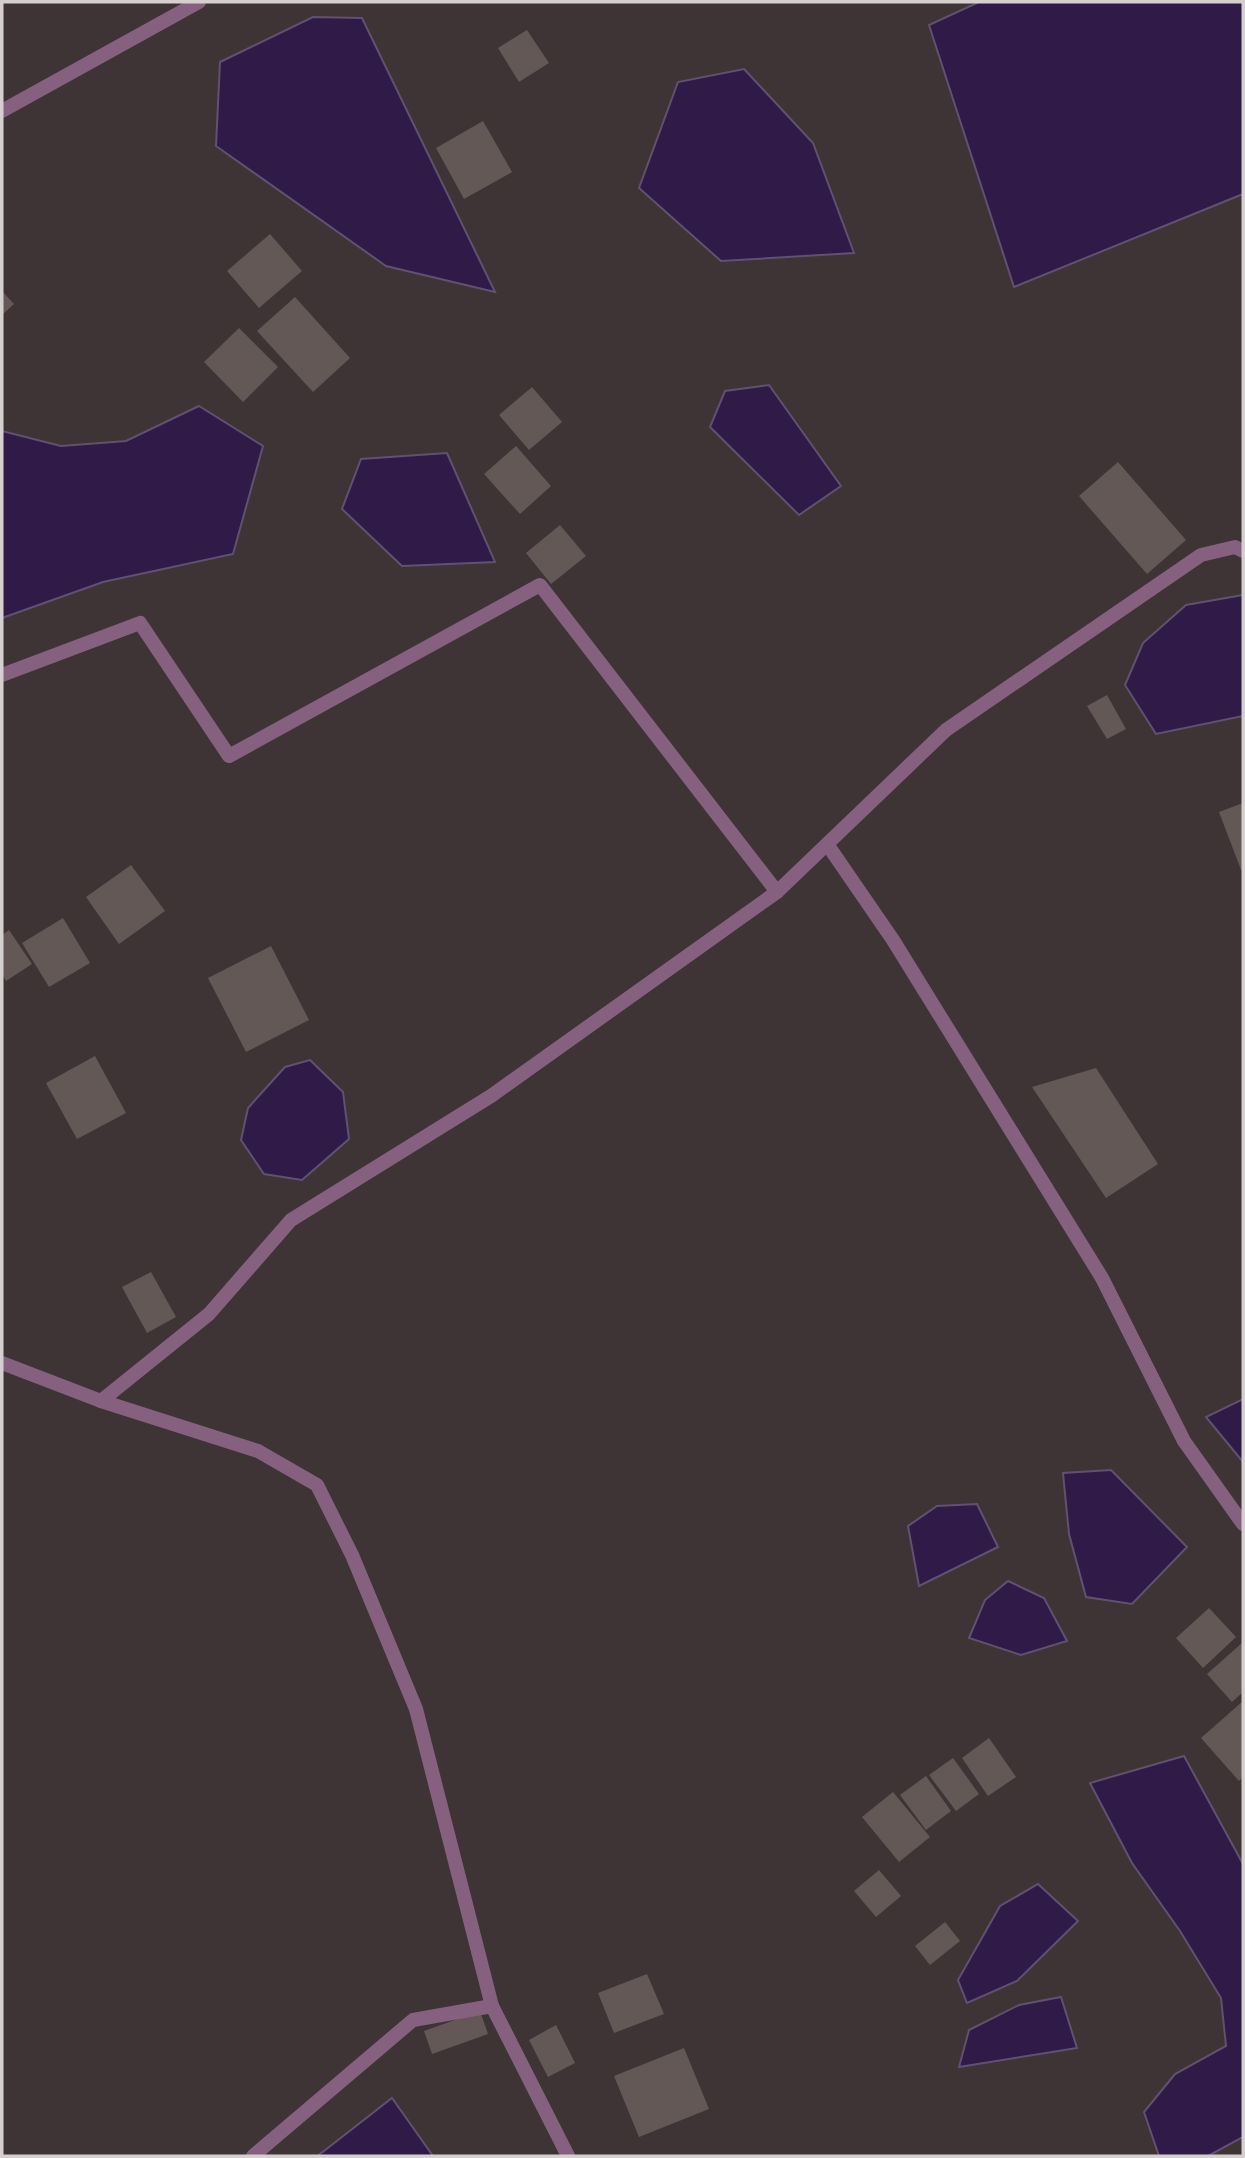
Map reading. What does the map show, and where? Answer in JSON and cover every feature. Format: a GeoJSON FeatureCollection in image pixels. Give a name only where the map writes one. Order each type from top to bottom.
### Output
{"type":"FeatureCollection","features":[{"type":"Feature","properties":{"kind":"street"},"geometry":{"type":"LineString","coordinates":[[2,111],[199,2]]}},
{"type":"Feature","properties":{"kind":"street"},"geometry":{"type":"LineString","coordinates":[[101,1401],[209,1314],[291,1220],[491,1096],[777,892],[946,730],[1201,555],[1235,547],[1243,551]]}},
{"type":"Feature","properties":{"kind":"street"},"geometry":{"type":"LineString","coordinates":[[2,675],[140,623],[229,756],[540,585],[777,892]]}},
{"type":"Feature","properties":{"kind":"street"},"geometry":{"type":"LineString","coordinates":[[827,844],[893,940],[1102,1278],[1184,1441],[1243,1524]]}},
{"type":"Feature","properties":{"kind":"street"},"geometry":{"type":"LineString","coordinates":[[2,1363],[101,1401],[258,1451],[317,1486],[352,1555],[416,1709],[492,2006],[568,2156]]}},
{"type":"Feature","properties":{"kind":"street"},"geometry":{"type":"LineString","coordinates":[[253,2156],[413,2020],[492,2006]]}},
{"type":"Feature","properties":{"kind":"shaded area"},"geometry":{"type":"Polygon","coordinates":[[[979,2],[1243,2],[1243,194],[1014,287],[929,25],[979,2]]]}},
{"type":"Feature","properties":{"kind":"shaded area"},"geometry":{"type":"Polygon","coordinates":[[[313,17],[362,18],[495,292],[386,266],[216,146],[220,62],[313,17]]]}},
{"type":"Feature","properties":{"kind":"shaded area"},"geometry":{"type":"Polygon","coordinates":[[[744,69],[813,143],[854,253],[721,261],[639,188],[678,82],[744,69]]]}},
{"type":"Feature","properties":{"kind":"shaded area"},"geometry":{"type":"Polygon","coordinates":[[[769,385],[841,486],[799,515],[710,427],[725,391],[769,385]]]}},
{"type":"Feature","properties":{"kind":"shaded area"},"geometry":{"type":"Polygon","coordinates":[[[199,406],[263,446],[233,554],[103,582],[2,618],[2,431],[61,446],[126,441],[199,406]]]}},
{"type":"Feature","properties":{"kind":"shaded area"},"geometry":{"type":"Polygon","coordinates":[[[447,453],[495,562],[402,566],[342,509],[361,459],[447,453]]]}},
{"type":"Feature","properties":{"kind":"shaded area"},"geometry":{"type":"Polygon","coordinates":[[[1243,595],[1243,716],[1156,734],[1125,685],[1143,643],[1186,605],[1243,595]]]}},
{"type":"Feature","properties":{"kind":"shaded area"},"geometry":{"type":"Polygon","coordinates":[[[310,1060],[343,1092],[349,1139],[302,1180],[264,1174],[241,1140],[248,1108],[285,1067],[310,1060]]]}},
{"type":"Feature","properties":{"kind":"shaded area"},"geometry":{"type":"Polygon","coordinates":[[[1243,1399],[1243,1462],[1206,1417],[1243,1399]]]}},
{"type":"Feature","properties":{"kind":"shaded area"},"geometry":{"type":"Polygon","coordinates":[[[1111,1470],[1187,1547],[1132,1604],[1086,1597],[1069,1534],[1063,1473],[1111,1470]]]}},
{"type":"Feature","properties":{"kind":"shaded area"},"geometry":{"type":"Polygon","coordinates":[[[977,1504],[998,1547],[919,1586],[908,1526],[937,1506],[977,1504]]]}},
{"type":"Feature","properties":{"kind":"shaded area"},"geometry":{"type":"Polygon","coordinates":[[[1008,1581],[1044,1598],[1067,1641],[1021,1655],[969,1638],[985,1600],[1008,1581]]]}},
{"type":"Feature","properties":{"kind":"shaded area"},"geometry":{"type":"Polygon","coordinates":[[[1184,1756],[1243,1864],[1243,2137],[1208,2156],[1159,2156],[1144,2112],[1175,2074],[1226,2046],[1221,1998],[1180,1931],[1132,1863],[1090,1783],[1184,1756]]]}},
{"type":"Feature","properties":{"kind":"shaded area"},"geometry":{"type":"Polygon","coordinates":[[[1038,1884],[1078,1921],[1017,1981],[967,2003],[958,1980],[1000,1906],[1038,1884]]]}},
{"type":"Feature","properties":{"kind":"shaded area"},"geometry":{"type":"Polygon","coordinates":[[[1061,1997],[1077,2048],[959,2067],[969,2030],[1019,2005],[1061,1997]]]}},
{"type":"Feature","properties":{"kind":"shaded area"},"geometry":{"type":"Polygon","coordinates":[[[392,2098],[433,2156],[317,2156],[324,2151],[392,2098]]]}},
{"type":"Feature","properties":{"kind":"building"},"geometry":{"type":"Polygon","coordinates":[[[527,30],[549,63],[519,82],[498,48],[527,30]]]}},
{"type":"Feature","properties":{"kind":"building"},"geometry":{"type":"Polygon","coordinates":[[[483,121],[512,172],[464,199],[436,148],[483,121]]]}},
{"type":"Feature","properties":{"kind":"building"},"geometry":{"type":"Polygon","coordinates":[[[270,234],[302,271],[259,308],[227,271],[270,234]]]}},
{"type":"Feature","properties":{"kind":"building"},"geometry":{"type":"Polygon","coordinates":[[[2,291],[14,304],[2,315],[2,291]]]}},
{"type":"Feature","properties":{"kind":"building"},"geometry":{"type":"Polygon","coordinates":[[[295,297],[350,358],[313,392],[257,331],[295,297]]]}},
{"type":"Feature","properties":{"kind":"building"},"geometry":{"type":"Polygon","coordinates":[[[239,328],[278,367],[243,402],[204,362],[239,328]]]}},
{"type":"Feature","properties":{"kind":"building"},"geometry":{"type":"Polygon","coordinates":[[[532,387],[562,422],[529,450],[499,415],[532,387]]]}},
{"type":"Feature","properties":{"kind":"building"},"geometry":{"type":"Polygon","coordinates":[[[516,446],[551,486],[520,514],[484,474],[516,446]]]}},
{"type":"Feature","properties":{"kind":"building"},"geometry":{"type":"Polygon","coordinates":[[[1118,462],[1186,540],[1147,574],[1079,496],[1118,462]]]}},
{"type":"Feature","properties":{"kind":"building"},"geometry":{"type":"Polygon","coordinates":[[[560,525],[586,556],[551,584],[526,553],[560,525]]]}},
{"type":"Feature","properties":{"kind":"building"},"geometry":{"type":"Polygon","coordinates":[[[1107,695],[1126,729],[1107,739],[1087,706],[1107,695]]]}},
{"type":"Feature","properties":{"kind":"building"},"geometry":{"type":"Polygon","coordinates":[[[1243,803],[1243,875],[1219,812],[1243,803]]]}},
{"type":"Feature","properties":{"kind":"building"},"geometry":{"type":"Polygon","coordinates":[[[131,865],[165,911],[119,944],[86,897],[131,865]]]}},
{"type":"Feature","properties":{"kind":"building"},"geometry":{"type":"Polygon","coordinates":[[[63,918],[90,963],[49,987],[22,943],[63,918]]]}},
{"type":"Feature","properties":{"kind":"building"},"geometry":{"type":"Polygon","coordinates":[[[9,930],[32,964],[6,981],[2,974],[2,935],[9,930]]]}},
{"type":"Feature","properties":{"kind":"building"},"geometry":{"type":"Polygon","coordinates":[[[271,946],[309,1020],[246,1052],[208,978],[271,946]]]}},
{"type":"Feature","properties":{"kind":"building"},"geometry":{"type":"Polygon","coordinates":[[[95,1056],[126,1113],[77,1139],[46,1083],[95,1056]]]}},
{"type":"Feature","properties":{"kind":"building"},"geometry":{"type":"Polygon","coordinates":[[[1096,1068],[1158,1164],[1106,1198],[1032,1087],[1096,1068]]]}},
{"type":"Feature","properties":{"kind":"building"},"geometry":{"type":"Polygon","coordinates":[[[151,1272],[176,1317],[147,1333],[122,1287],[151,1272]]]}},
{"type":"Feature","properties":{"kind":"building"},"geometry":{"type":"Polygon","coordinates":[[[1209,1608],[1236,1637],[1203,1668],[1176,1638],[1209,1608]]]}},
{"type":"Feature","properties":{"kind":"building"},"geometry":{"type":"Polygon","coordinates":[[[1242,1643],[1243,1692],[1232,1702],[1207,1674],[1242,1643]]]}},
{"type":"Feature","properties":{"kind":"building"},"geometry":{"type":"Polygon","coordinates":[[[1243,1701],[1243,1777],[1239,1781],[1201,1738],[1243,1701]]]}},
{"type":"Feature","properties":{"kind":"building"},"geometry":{"type":"Polygon","coordinates":[[[989,1738],[1016,1777],[988,1796],[962,1758],[989,1738]]]}},
{"type":"Feature","properties":{"kind":"building"},"geometry":{"type":"Polygon","coordinates":[[[953,1758],[979,1794],[956,1811],[929,1775],[953,1758]]]}},
{"type":"Feature","properties":{"kind":"building"},"geometry":{"type":"Polygon","coordinates":[[[926,1776],[951,1811],[926,1830],[900,1795],[926,1776]]]}},
{"type":"Feature","properties":{"kind":"building"},"geometry":{"type":"Polygon","coordinates":[[[893,1792],[930,1837],[899,1862],[862,1817],[893,1792]]]}},
{"type":"Feature","properties":{"kind":"building"},"geometry":{"type":"Polygon","coordinates":[[[879,1870],[901,1896],[876,1917],[854,1891],[879,1870]]]}},
{"type":"Feature","properties":{"kind":"building"},"geometry":{"type":"Polygon","coordinates":[[[945,1922],[960,1941],[930,1965],[915,1946],[945,1922]]]}},
{"type":"Feature","properties":{"kind":"building"},"geometry":{"type":"Polygon","coordinates":[[[647,1974],[664,2014],[614,2033],[598,1993],[647,1974]]]}},
{"type":"Feature","properties":{"kind":"building"},"geometry":{"type":"Polygon","coordinates":[[[480,2011],[488,2034],[432,2054],[424,2031],[480,2011]]]}},
{"type":"Feature","properties":{"kind":"building"},"geometry":{"type":"Polygon","coordinates":[[[556,2025],[575,2063],[548,2077],[529,2040],[556,2025]]]}},
{"type":"Feature","properties":{"kind":"building"},"geometry":{"type":"Polygon","coordinates":[[[684,2048],[709,2109],[639,2137],[614,2076],[684,2048]]]}}]}
